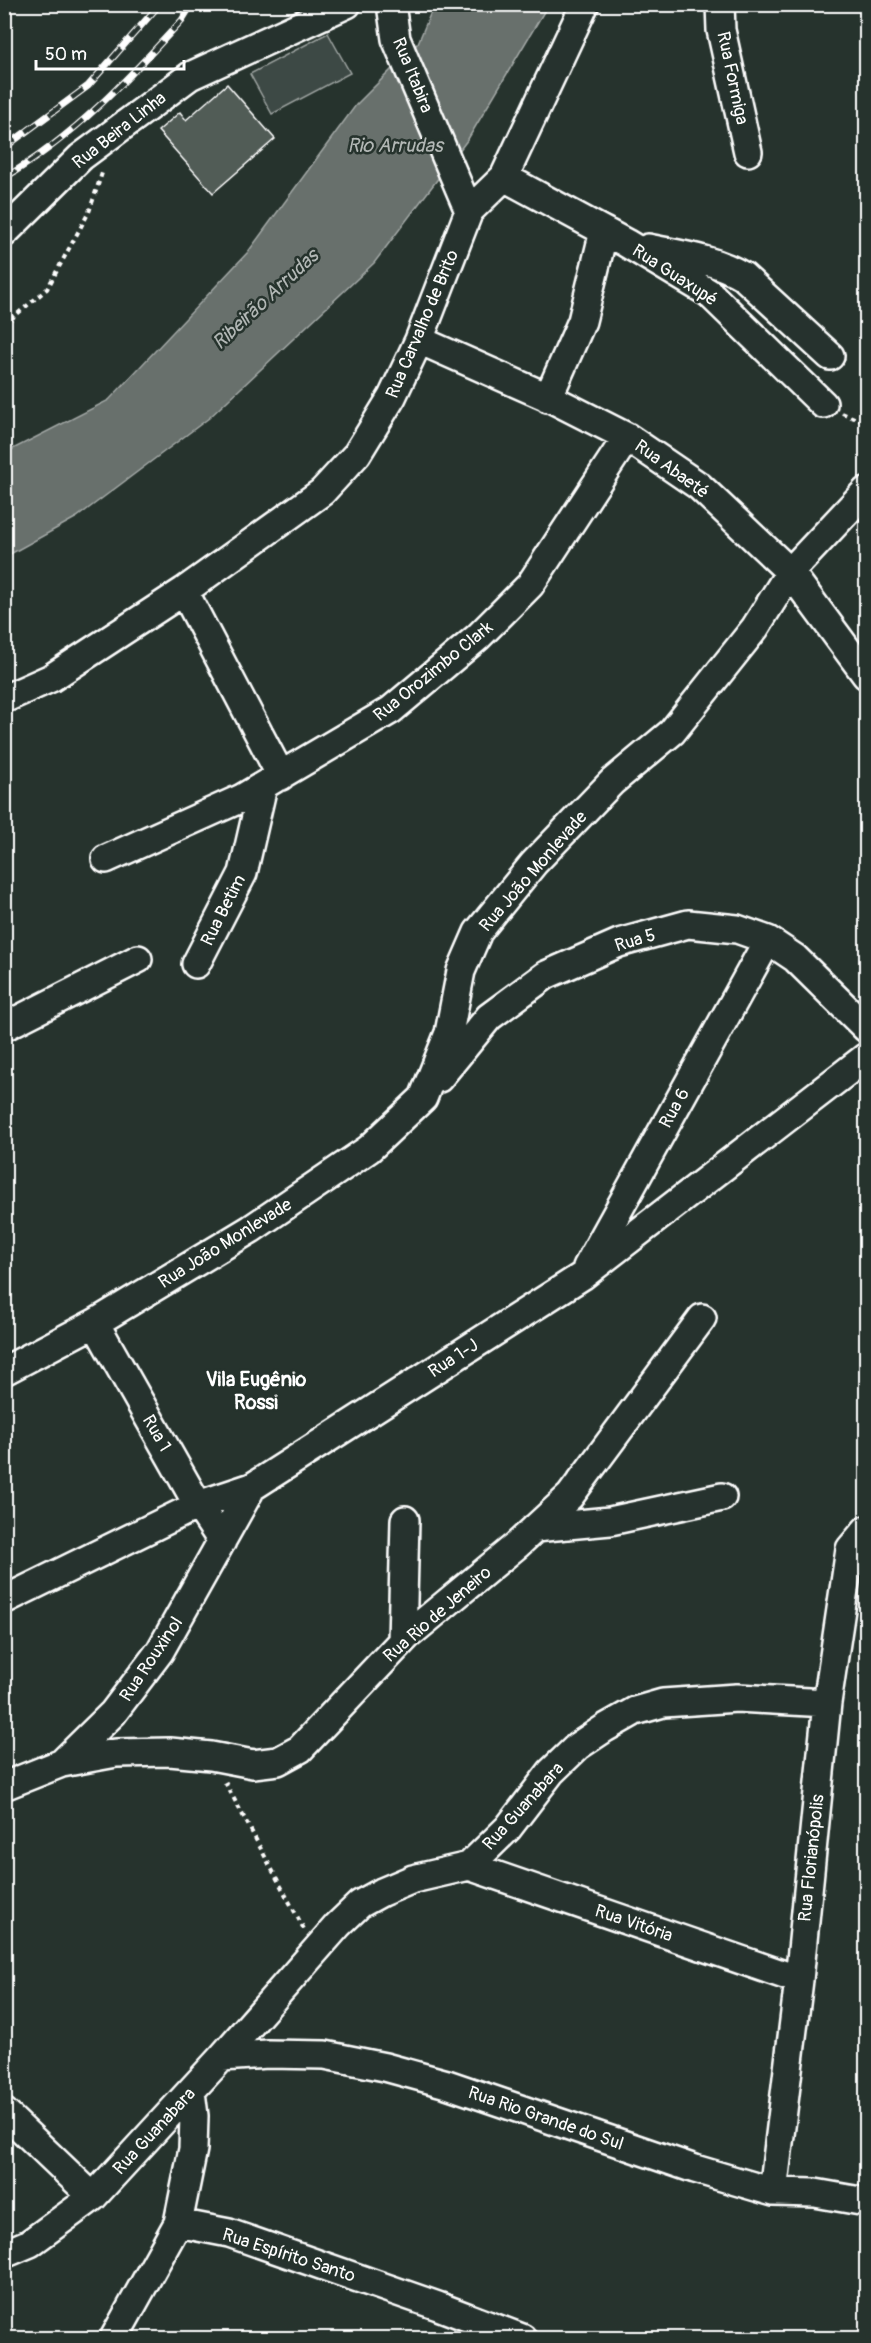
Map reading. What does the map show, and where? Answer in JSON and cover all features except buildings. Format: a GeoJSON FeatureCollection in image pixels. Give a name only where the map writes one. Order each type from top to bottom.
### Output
{"type":"FeatureCollection","features":[{"type":"Feature","properties":{"kind":"street","name":"Rua Beira Linha"},"geometry":{"type":"LineString","coordinates":[[4,233],[81,157],[190,76],[347,4]]}},
{"type":"Feature","properties":{"kind":"street","name":"Rua Itabira"},"geometry":{"type":"LineString","coordinates":[[391,4],[396,39],[469,211]]}},
{"type":"Feature","properties":{"kind":"street","name":"Rua Carvalho de Brito"},"geometry":{"type":"LineString","coordinates":[[4,699],[51,678],[184,591],[322,492],[357,454],[392,397],[419,340],[469,211],[504,177],[585,4]]}},
{"type":"Feature","properties":{"kind":"street","name":"Rua Formiga"},"geometry":{"type":"LineString","coordinates":[[720,4],[722,30],[748,152]]}},
{"type":"Feature","properties":{"kind":"street","name":"Rua Guaxupé"},"geometry":{"type":"LineString","coordinates":[[504,177],[615,237],[709,293],[823,404]]}},
{"type":"Feature","properties":{"kind":"street"},"geometry":{"type":"LineString","coordinates":[[548,398],[582,321],[615,237],[728,267],[743,276],[830,356]]}},
{"type":"Feature","properties":{"kind":"street","name":"Rua Abaeté"},"geometry":{"type":"LineString","coordinates":[[419,340],[548,398],[627,437],[699,486],[790,572],[867,675]]}},
{"type":"Feature","properties":{"kind":"street","name":"Rua Orozimbo Clark"},"geometry":{"type":"LineString","coordinates":[[106,859],[242,798],[391,710],[478,637],[530,585],[627,437]]}},
{"type":"Feature","properties":{"kind":"street","name":"Rua João Monlevade"},"geometry":{"type":"LineString","coordinates":[[4,1371],[95,1323],[251,1229],[359,1155],[423,1098],[449,1033],[461,971],[478,932],[534,863],[604,790],[672,732],[755,628],[790,572],[867,492]]}},
{"type":"Feature","properties":{"kind":"street"},"geometry":{"type":"LineString","coordinates":[[184,591],[272,781]]}},
{"type":"Feature","properties":{"kind":"street","name":"Rua Betim"},"geometry":{"type":"LineString","coordinates":[[196,964],[243,873],[272,781]]}},
{"type":"Feature","properties":{"kind":"street","name":"Rua 5"},"geometry":{"type":"LineString","coordinates":[[423,1098],[489,1017],[546,975],[619,943],[688,924],[737,929],[768,940],[795,958],[867,1029]]}},
{"type":"Feature","properties":{"kind":"street","name":"Rua 6"},"geometry":{"type":"LineString","coordinates":[[582,1276],[768,940]]}},
{"type":"Feature","properties":{"kind":"street"},"geometry":{"type":"LineString","coordinates":[[4,1027],[138,959]]}},
{"type":"Feature","properties":{"kind":"street","name":"Rua 1-J"},"geometry":{"type":"LineString","coordinates":[[4,1600],[198,1505],[252,1487],[582,1276],[867,1057]]}},
{"type":"Feature","properties":{"kind":"street","name":"Rua Rio de Jeneiro"},"geometry":{"type":"LineString","coordinates":[[62,1763],[116,1753],[170,1752],[211,1756],[253,1764],[278,1761],[300,1749],[402,1641],[570,1496],[702,1318]]}},
{"type":"Feature","properties":{"kind":"street","name":"Rua 1"},"geometry":{"type":"LineString","coordinates":[[95,1323],[198,1505],[222,1541]]}},
{"type":"Feature","properties":{"kind":"street","name":"Rua Rouxinol"},"geometry":{"type":"LineString","coordinates":[[4,1786],[62,1763],[113,1713],[160,1651],[252,1487]]}},
{"type":"Feature","properties":{"kind":"street"},"geometry":{"type":"LineString","coordinates":[[535,1528],[610,1521],[722,1497]]}},
{"type":"Feature","properties":{"kind":"street"},"geometry":{"type":"LineString","coordinates":[[402,1641],[405,1520]]}},
{"type":"Feature","properties":{"kind":"street","name":"Rua Florianópolis"},"geometry":{"type":"LineString","coordinates":[[773,2192],[827,1704],[850,1549],[867,1530]]}},
{"type":"Feature","properties":{"kind":"street","name":"Rua Guanabara"},"geometry":{"type":"LineString","coordinates":[[93,2197],[360,1904],[413,1879],[469,1866],[508,1828],[551,1772],[571,1753],[604,1728],[635,1711],[663,1703],[737,1698],[827,1704]]}},
{"type":"Feature","properties":{"kind":"street","name":"Rua Vitória"},"geometry":{"type":"LineString","coordinates":[[469,1866],[798,1980]]}},
{"type":"Feature","properties":{"kind":"street","name":"Rua Rio Grande do Sul"},"geometry":{"type":"LineString","coordinates":[[222,2058],[268,2054],[325,2055],[385,2067],[447,2084],[695,2169],[773,2192],[815,2193],[867,2202]]}},
{"type":"Feature","properties":{"kind":"street"},"geometry":{"type":"LineString","coordinates":[[114,2338],[178,2223],[193,2149],[194,2116],[190,2092]]}},
{"type":"Feature","properties":{"kind":"street"},"geometry":{"type":"LineString","coordinates":[[4,2112],[93,2197],[30,2243],[4,2254]]}},
{"type":"Feature","properties":{"kind":"street","name":"Rua Espírito Santo"},"geometry":{"type":"LineString","coordinates":[[178,2223],[229,2234],[438,2306],[522,2338]]}},
{"type":"Feature","properties":{"kind":"path"},"geometry":{"type":"LineString","coordinates":[[4,325],[47,289],[89,212],[116,130]]}},
{"type":"Feature","properties":{"kind":"path"},"geometry":{"type":"LineString","coordinates":[[211,1756],[315,1951]]}},
{"type":"Feature","properties":{"kind":"shaded area"},"geometry":{"type":"Polygon","coordinates":[[[328,33],[350,73],[272,114],[250,74],[328,33]]]}},
{"type":"Feature","properties":{"kind":"water","name":"Rio Arrudas"},"geometry":{"type":"Polygon","coordinates":[[[434,5],[548,5],[468,139],[374,263],[209,418],[77,517],[5,557],[5,453],[109,400],[248,252],[356,105],[418,43],[434,5]]]}},
{"type":"Feature","properties":{"kind":"railway"},"geometry":{"type":"LineString","coordinates":[[4,148],[88,86],[160,4]]}},
{"type":"Feature","properties":{"kind":"railway"},"geometry":{"type":"LineString","coordinates":[[4,178],[54,144],[99,106],[182,20],[192,4]]}},
{"type":"Feature","properties":{"kind":"district","name":"Vila Eugênio Rossi"},"geometry":{"type":"Point","coordinates":[256,1390]}},
{"type":"Feature","properties":{"kind":"water label","name":"Ribeirão Arrudas"},"geometry":{"type":"Point","coordinates":[265,299]}}]}
